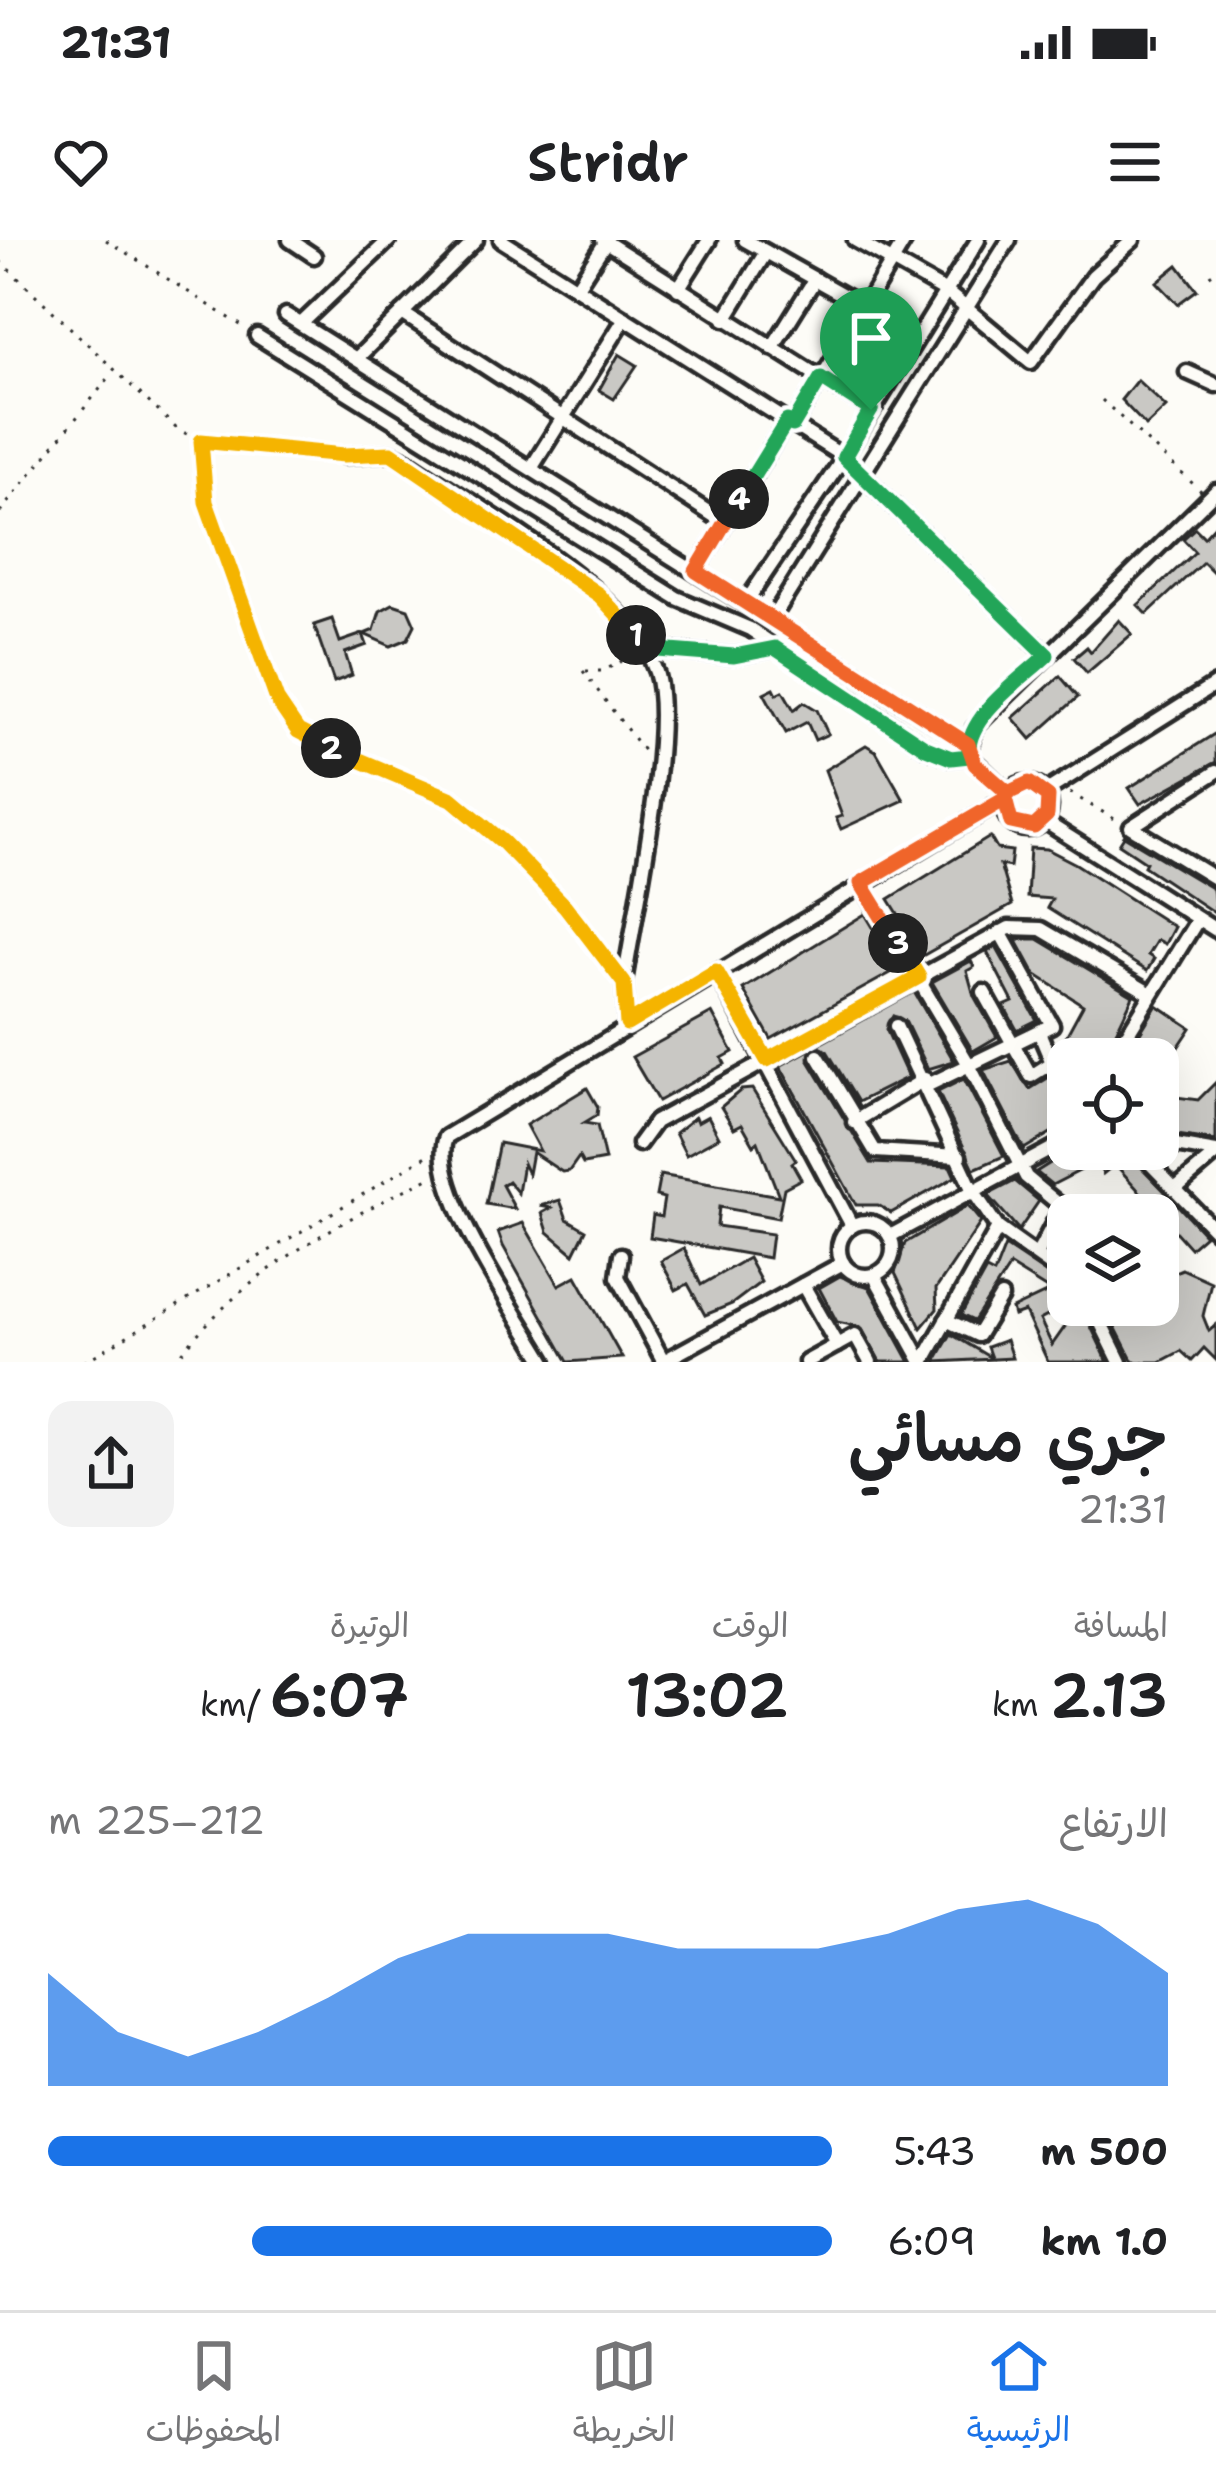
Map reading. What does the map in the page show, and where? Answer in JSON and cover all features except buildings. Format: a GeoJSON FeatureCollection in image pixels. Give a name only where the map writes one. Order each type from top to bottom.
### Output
{"type":"FeatureCollection","features":[{"type":"Feature","properties":{"kind":"street"},"geometry":{"type":"LineString","coordinates":[[290,240],[314,256]]}},
{"type":"Feature","properties":{"kind":"street"},"geometry":{"type":"LineString","coordinates":[[303,322],[389,240]]}},
{"type":"Feature","properties":{"kind":"street"},"geometry":{"type":"LineString","coordinates":[[358,357],[476,240]]}},
{"type":"Feature","properties":{"kind":"street"},"geometry":{"type":"LineString","coordinates":[[501,240],[844,457],[1047,655]]}},
{"type":"Feature","properties":{"kind":"street"},"geometry":{"type":"LineString","coordinates":[[678,289],[709,240]]}},
{"type":"Feature","properties":{"kind":"street"},"geometry":{"type":"LineString","coordinates":[[745,240],[916,335]]}},
{"type":"Feature","properties":{"kind":"street"},"geometry":{"type":"LineString","coordinates":[[855,240],[948,293],[1031,362],[1093,276],[1133,240]]}},
{"type":"Feature","properties":{"kind":"street"},"geometry":{"type":"LineString","coordinates":[[696,571],[904,240]]}},
{"type":"Feature","properties":{"kind":"street"},"geometry":{"type":"LineString","coordinates":[[746,602],[844,457],[978,240]]}},
{"type":"Feature","properties":{"kind":"street"},"geometry":{"type":"LineString","coordinates":[[772,619],[1009,240]]}},
{"type":"Feature","properties":{"kind":"street"},"geometry":{"type":"LineString","coordinates":[[576,288],[605,241],[871,410]]}},
{"type":"Feature","properties":{"kind":"street"},"geometry":{"type":"LineString","coordinates":[[725,319],[766,252]]}},
{"type":"Feature","properties":{"kind":"street"},"geometry":{"type":"LineString","coordinates":[[772,348],[815,279]]}},
{"type":"Feature","properties":{"kind":"street"},"geometry":{"type":"LineString","coordinates":[[402,314],[725,523]]}},
{"type":"Feature","properties":{"kind":"street"},"geometry":{"type":"LineString","coordinates":[[286,315],[746,602],[968,750],[1006,796],[1007,817],[1016,826],[1034,827],[1044,820],[1049,810],[1045,792],[1029,783],[1006,796],[454,1128],[442,1147],[442,1171],[544,1362]]}},
{"type":"Feature","properties":{"kind":"street"},"geometry":{"type":"LineString","coordinates":[[532,467],[625,318]]}},
{"type":"Feature","properties":{"kind":"street"},"geometry":{"type":"LineString","coordinates":[[257,335],[677,598],[756,633],[926,748],[951,758],[968,750],[980,720],[1212,495]]}},
{"type":"Feature","properties":{"kind":"street"},"geometry":{"type":"LineString","coordinates":[[1187,372],[1216,385]]}},
{"type":"Feature","properties":{"kind":"street"},"geometry":{"type":"LineString","coordinates":[[344,455],[391,453],[406,460],[599,595],[645,649],[663,704],[624,983],[627,1024]]}},
{"type":"Feature","properties":{"kind":"street"},"geometry":{"type":"LineString","coordinates":[[645,649],[734,656],[775,648]]}},
{"type":"Feature","properties":{"kind":"street"},"geometry":{"type":"LineString","coordinates":[[1045,792],[1216,684]]}},
{"type":"Feature","properties":{"kind":"street"},"geometry":{"type":"LineString","coordinates":[[1216,772],[1130,827],[1216,879]]}},
{"type":"Feature","properties":{"kind":"street"},"geometry":{"type":"LineString","coordinates":[[1044,820],[1216,930]]}},
{"type":"Feature","properties":{"kind":"street"},"geometry":{"type":"LineString","coordinates":[[861,883],[968,1063],[1021,1169],[1063,1208],[1037,1255]]}},
{"type":"Feature","properties":{"kind":"street"},"geometry":{"type":"LineString","coordinates":[[1124,1038],[1198,919]]}},
{"type":"Feature","properties":{"kind":"street"},"geometry":{"type":"LineString","coordinates":[[638,1144],[656,1122],[1000,932],[1041,928],[1150,994]]}},
{"type":"Feature","properties":{"kind":"street"},"geometry":{"type":"LineString","coordinates":[[854,1122],[1052,1023],[1000,932]]}},
{"type":"Feature","properties":{"kind":"street"},"geometry":{"type":"LineString","coordinates":[[716,971],[852,1226]]}},
{"type":"Feature","properties":{"kind":"street"},"geometry":{"type":"LineString","coordinates":[[984,992],[1031,1076],[1047,1066]]}},
{"type":"Feature","properties":{"kind":"street"},"geometry":{"type":"LineString","coordinates":[[896,1026],[973,1191],[998,1228],[1047,1262]]}},
{"type":"Feature","properties":{"kind":"street"},"geometry":{"type":"LineString","coordinates":[[1040,1032],[1047,1047]]}},
{"type":"Feature","properties":{"kind":"street"},"geometry":{"type":"LineString","coordinates":[[818,1056],[854,1122],[881,1155],[959,1156]]}},
{"type":"Feature","properties":{"kind":"street"},"geometry":{"type":"LineString","coordinates":[[1179,1146],[1216,1153]]}},
{"type":"Feature","properties":{"kind":"street"},"geometry":{"type":"LineString","coordinates":[[890,1236],[1047,1153]]}},
{"type":"Feature","properties":{"kind":"street"},"geometry":{"type":"LineString","coordinates":[[1175,1189],[1216,1153]]}},
{"type":"Feature","properties":{"kind":"street"},"geometry":{"type":"LineString","coordinates":[[1156,1170],[1216,1232]]}},
{"type":"Feature","properties":{"kind":"street"},"geometry":{"type":"LineString","coordinates":[[873,1222],[890,1236],[892,1257],[874,1275],[856,1274],[843,1263],[840,1243],[852,1226],[873,1222]]}},
{"type":"Feature","properties":{"kind":"street"},"geometry":{"type":"LineString","coordinates":[[922,1362],[998,1228]]}},
{"type":"Feature","properties":{"kind":"street"},"geometry":{"type":"LineString","coordinates":[[621,1255],[617,1277],[663,1362],[843,1263]]}},
{"type":"Feature","properties":{"kind":"street"},"geometry":{"type":"LineString","coordinates":[[874,1275],[922,1362]]}},
{"type":"Feature","properties":{"kind":"street"},"geometry":{"type":"LineString","coordinates":[[803,1285],[837,1345]]}},
{"type":"Feature","properties":{"kind":"street"},"geometry":{"type":"LineString","coordinates":[[946,1320],[978,1335],[1001,1297]]}},
{"type":"Feature","properties":{"kind":"street"},"geometry":{"type":"LineString","coordinates":[[1102,1326],[1120,1362]]}},
{"type":"Feature","properties":{"kind":"street"},"geometry":{"type":"LineString","coordinates":[[812,1361],[855,1335],[870,1362]]}},
{"type":"Feature","properties":{"kind":"path"},"geometry":{"type":"LineString","coordinates":[[106,240],[257,335]]}},
{"type":"Feature","properties":{"kind":"path"},"geometry":{"type":"LineString","coordinates":[[0,261],[162,418],[201,441],[344,455]]}},
{"type":"Feature","properties":{"kind":"path"},"geometry":{"type":"LineString","coordinates":[[1210,273],[1216,283]]}},
{"type":"Feature","properties":{"kind":"path"},"geometry":{"type":"LineString","coordinates":[[0,512],[113,373]]}},
{"type":"Feature","properties":{"kind":"path"},"geometry":{"type":"LineString","coordinates":[[1102,400],[1212,495]]}},
{"type":"Feature","properties":{"kind":"path"},"geometry":{"type":"LineString","coordinates":[[201,441],[206,502],[219,544],[289,721],[309,739],[427,785],[471,813],[565,906],[624,983]]}},
{"type":"Feature","properties":{"kind":"path"},"geometry":{"type":"LineString","coordinates":[[645,649],[603,671],[583,671],[656,769]]}},
{"type":"Feature","properties":{"kind":"path"},"geometry":{"type":"LineString","coordinates":[[1059,785],[1130,827]]}},
{"type":"Feature","properties":{"kind":"path"},"geometry":{"type":"LineString","coordinates":[[84,1362],[442,1147]]}},
{"type":"Feature","properties":{"kind":"path"},"geometry":{"type":"LineString","coordinates":[[175,1362],[208,1318],[277,1265],[333,1226],[442,1171]]}},
{"type":"Feature","properties":{"kind":"route"},"geometry":{"type":"LineString","coordinates":[[871,410],[821,378],[793,425],[787,421],[696,571],[968,744],[969,756],[975,764],[1008,793],[1023,783],[1040,788],[1048,797],[1049,810],[1040,825],[1022,828],[1007,817],[1005,799],[861,883],[919,977],[767,1060],[716,971],[627,1024],[624,983],[593,940],[471,813],[427,785],[353,758],[298,731],[277,700],[206,502],[201,441],[344,455],[391,453],[599,595],[645,649],[734,656],[775,648],[926,748],[951,758],[969,756],[970,737],[980,720],[1047,655],[844,457],[871,410]]}}]}
